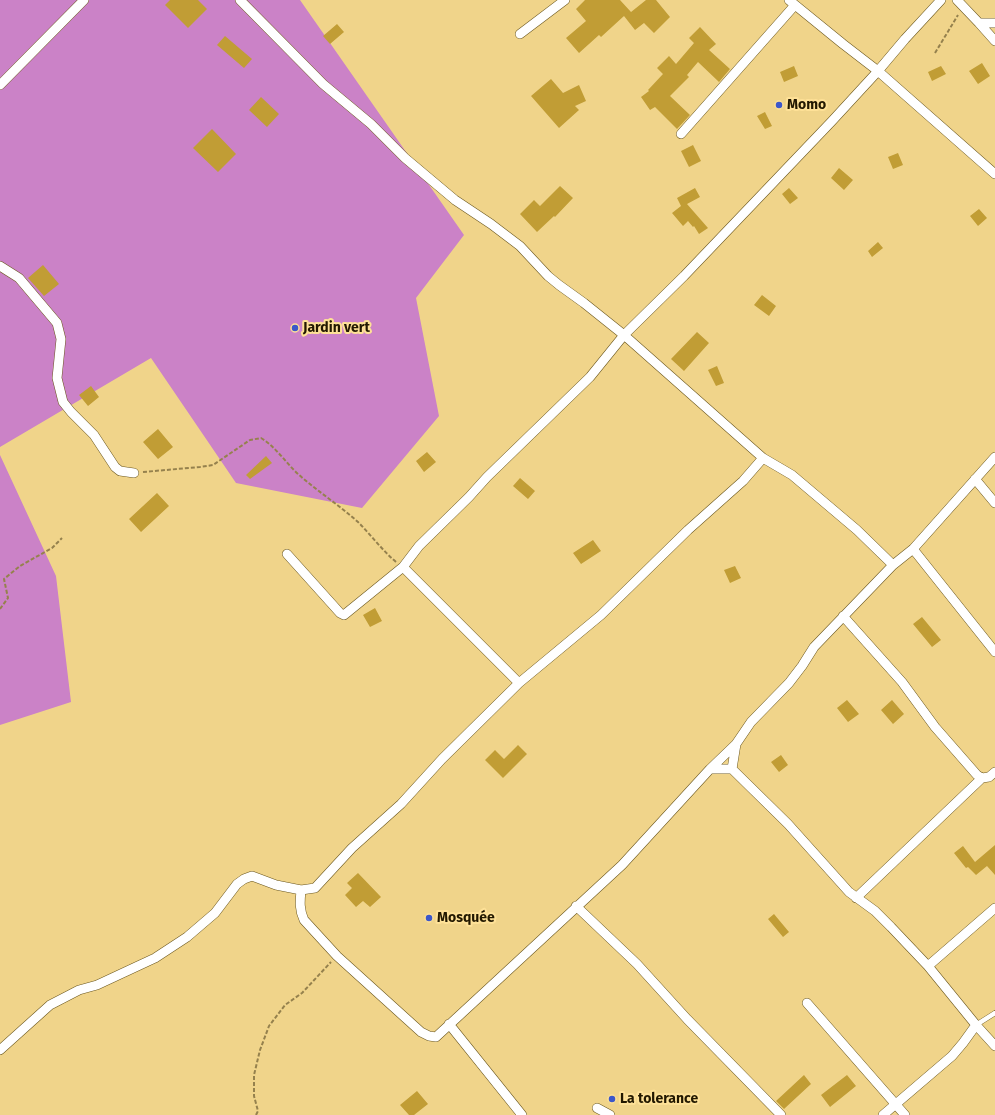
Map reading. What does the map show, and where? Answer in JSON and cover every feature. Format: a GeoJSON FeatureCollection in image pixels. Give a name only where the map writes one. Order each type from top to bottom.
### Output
{"type":"FeatureCollection","features":[{"type":"Feature","properties":{"kind":"street"},"geometry":{"type":"LineString","coordinates":[[0,85],[84,0]]}},
{"type":"Feature","properties":{"kind":"street"},"geometry":{"type":"LineString","coordinates":[[240,0],[323,84],[371,124],[405,158],[455,200],[491,224],[520,246],[559,285],[624,335],[763,458],[792,475],[857,530],[893,565]]}},
{"type":"Feature","properties":{"kind":"street"},"geometry":{"type":"LineString","coordinates":[[520,34],[565,0]]}},
{"type":"Feature","properties":{"kind":"street"},"geometry":{"type":"LineString","coordinates":[[287,554],[340,614],[344,615],[403,567],[419,546],[469,497],[487,477],[590,377],[624,335],[705,254],[832,120],[941,0]]}},
{"type":"Feature","properties":{"kind":"street"},"geometry":{"type":"LineString","coordinates":[[681,134],[792,2],[878,71],[995,174]]}},
{"type":"Feature","properties":{"kind":"street"},"geometry":{"type":"LineString","coordinates":[[960,3],[995,41]]}},
{"type":"Feature","properties":{"kind":"street"},"geometry":{"type":"LineString","coordinates":[[979,23],[995,23]]}},
{"type":"Feature","properties":{"kind":"street"},"geometry":{"type":"LineString","coordinates":[[0,266],[19,278],[57,324],[61,339],[57,378],[63,402],[94,435],[115,467],[120,471],[134,473]]}},
{"type":"Feature","properties":{"kind":"street"},"geometry":{"type":"LineString","coordinates":[[301,890],[300,908],[304,920],[337,956],[421,1032],[429,1036],[436,1037],[622,865],[710,769],[736,744],[751,722],[789,683],[814,647],[893,565],[913,549],[995,457]]}},
{"type":"Feature","properties":{"kind":"street"},"geometry":{"type":"LineString","coordinates":[[0,1050],[50,1005],[79,990],[97,985],[155,958],[187,938],[215,913],[238,884],[244,879],[252,876],[276,885],[301,890],[315,888],[352,848],[401,804],[442,759],[519,683],[601,615],[688,530],[743,481],[763,458]]}},
{"type":"Feature","properties":{"kind":"street"},"geometry":{"type":"LineString","coordinates":[[975,479],[995,503]]}},
{"type":"Feature","properties":{"kind":"street"},"geometry":{"type":"LineString","coordinates":[[913,549],[995,652]]}},
{"type":"Feature","properties":{"kind":"street"},"geometry":{"type":"LineString","coordinates":[[403,567],[519,683]]}},
{"type":"Feature","properties":{"kind":"street"},"geometry":{"type":"LineString","coordinates":[[843,616],[902,682],[940,732],[977,775],[982,778]]}},
{"type":"Feature","properties":{"kind":"street"},"geometry":{"type":"LineString","coordinates":[[732,769],[736,744]]}},
{"type":"Feature","properties":{"kind":"street"},"geometry":{"type":"LineString","coordinates":[[710,769],[732,769],[788,824],[849,892],[891,926],[928,966],[995,1046]]}},
{"type":"Feature","properties":{"kind":"street"},"geometry":{"type":"LineString","coordinates":[[856,898],[982,778],[989,777],[995,772]]}},
{"type":"Feature","properties":{"kind":"street"},"geometry":{"type":"LineString","coordinates":[[576,906],[637,964],[687,1019],[782,1115]]}},
{"type":"Feature","properties":{"kind":"street"},"geometry":{"type":"LineString","coordinates":[[928,966],[995,908]]}},
{"type":"Feature","properties":{"kind":"street"},"geometry":{"type":"LineString","coordinates":[[807,1003],[905,1115]]}},
{"type":"Feature","properties":{"kind":"street"},"geometry":{"type":"LineString","coordinates":[[449,1024],[522,1115]]}},
{"type":"Feature","properties":{"kind":"street"},"geometry":{"type":"LineString","coordinates":[[883,1115],[952,1056],[976,1025]]}},
{"type":"Feature","properties":{"kind":"street"},"geometry":{"type":"LineString","coordinates":[[597,1108],[610,1115]]}},
{"type":"Feature","properties":{"kind":"lane"},"geometry":{"type":"LineString","coordinates":[[976,1025],[995,1013]]}},
{"type":"Feature","properties":{"kind":"path"},"geometry":{"type":"LineString","coordinates":[[934,53],[960,3]]}},
{"type":"Feature","properties":{"kind":"path"},"geometry":{"type":"LineString","coordinates":[[134,473],[213,465],[250,440],[261,438],[271,444],[298,474],[358,523],[403,567]]}},
{"type":"Feature","properties":{"kind":"path"},"geometry":{"type":"LineString","coordinates":[[0,609],[8,598],[4,579],[20,566],[52,548],[62,538]]}},
{"type":"Feature","properties":{"kind":"path"},"geometry":{"type":"LineString","coordinates":[[256,1115],[258,1111],[254,1096],[254,1075],[260,1050],[269,1026],[284,1005],[302,993],[337,956]]}},
{"type":"Feature","properties":{"kind":"shaded area"},"geometry":{"type":"Polygon","coordinates":[[[0,0],[300,0],[464,235],[416,298],[439,416],[362,508],[236,483],[151,358],[0,447],[0,0]]]}},
{"type":"Feature","properties":{"kind":"shaded area"},"geometry":{"type":"Polygon","coordinates":[[[0,455],[56,576],[71,702],[0,725],[0,455]]]}},
{"type":"Feature","properties":{"kind":"building"},"geometry":{"type":"Polygon","coordinates":[[[170,0],[198,0],[207,9],[188,28],[165,5],[170,0]]]}},
{"type":"Feature","properties":{"kind":"building"},"geometry":{"type":"Polygon","coordinates":[[[585,0],[620,0],[631,12],[646,0],[656,0],[670,17],[654,33],[644,23],[635,30],[624,16],[601,37],[599,35],[579,53],[566,38],[586,21],[576,9],[585,0]]]}},
{"type":"Feature","properties":{"kind":"building"},"geometry":{"type":"Polygon","coordinates":[[[337,24],[344,32],[330,44],[323,36],[337,24]]]}},
{"type":"Feature","properties":{"kind":"building"},"geometry":{"type":"Polygon","coordinates":[[[700,27],[716,44],[709,50],[730,69],[719,82],[698,62],[687,75],[689,77],[670,96],[690,115],[677,129],[655,107],[650,110],[641,97],[649,91],[648,90],[663,74],[657,68],[669,56],[676,64],[694,43],[689,38],[700,27]]]}},
{"type":"Feature","properties":{"kind":"building"},"geometry":{"type":"Polygon","coordinates":[[[225,36],[252,59],[244,68],[217,45],[225,36]]]}},
{"type":"Feature","properties":{"kind":"building"},"geometry":{"type":"Polygon","coordinates":[[[982,63],[990,76],[978,84],[969,71],[982,63]]]}},
{"type":"Feature","properties":{"kind":"building"},"geometry":{"type":"Polygon","coordinates":[[[794,66],[798,76],[784,82],[780,72],[794,66]]]}},
{"type":"Feature","properties":{"kind":"building"},"geometry":{"type":"Polygon","coordinates":[[[941,66],[946,74],[932,81],[928,72],[941,66]]]}},
{"type":"Feature","properties":{"kind":"building"},"geometry":{"type":"Polygon","coordinates":[[[551,79],[563,93],[579,85],[586,101],[575,106],[579,110],[559,128],[531,96],[551,79]]]}},
{"type":"Feature","properties":{"kind":"building"},"geometry":{"type":"Polygon","coordinates":[[[261,97],[279,114],[267,127],[249,110],[261,97]]]}},
{"type":"Feature","properties":{"kind":"building"},"geometry":{"type":"Polygon","coordinates":[[[765,112],[772,126],[765,129],[757,116],[765,112]]]}},
{"type":"Feature","properties":{"kind":"building"},"geometry":{"type":"Polygon","coordinates":[[[212,129],[236,154],[218,172],[193,148],[212,129]]]}},
{"type":"Feature","properties":{"kind":"building"},"geometry":{"type":"Polygon","coordinates":[[[693,145],[701,161],[689,167],[681,151],[693,145]]]}},
{"type":"Feature","properties":{"kind":"building"},"geometry":{"type":"Polygon","coordinates":[[[898,153],[903,165],[893,169],[888,157],[898,153]]]}},
{"type":"Feature","properties":{"kind":"building"},"geometry":{"type":"Polygon","coordinates":[[[839,168],[853,180],[844,190],[831,178],[839,168]]]}},
{"type":"Feature","properties":{"kind":"building"},"geometry":{"type":"Polygon","coordinates":[[[560,186],[573,198],[555,217],[554,216],[537,232],[520,214],[534,200],[540,206],[560,186]]]}},
{"type":"Feature","properties":{"kind":"building"},"geometry":{"type":"Polygon","coordinates":[[[695,188],[700,197],[687,204],[708,228],[699,234],[694,226],[693,227],[688,221],[683,226],[672,213],[681,206],[677,198],[695,188]]]}},
{"type":"Feature","properties":{"kind":"building"},"geometry":{"type":"Polygon","coordinates":[[[789,188],[798,198],[790,204],[782,194],[789,188]]]}},
{"type":"Feature","properties":{"kind":"building"},"geometry":{"type":"Polygon","coordinates":[[[979,209],[987,218],[978,226],[970,216],[979,209]]]}},
{"type":"Feature","properties":{"kind":"building"},"geometry":{"type":"Polygon","coordinates":[[[878,242],[883,248],[872,257],[868,251],[878,242]]]}},
{"type":"Feature","properties":{"kind":"building"},"geometry":{"type":"Polygon","coordinates":[[[43,265],[59,284],[44,296],[28,278],[43,265]]]}},
{"type":"Feature","properties":{"kind":"building"},"geometry":{"type":"Polygon","coordinates":[[[762,295],[776,306],[769,316],[754,305],[762,295]]]}},
{"type":"Feature","properties":{"kind":"building"},"geometry":{"type":"Polygon","coordinates":[[[697,332],[709,343],[684,371],[671,359],[697,332]]]}},
{"type":"Feature","properties":{"kind":"building"},"geometry":{"type":"Polygon","coordinates":[[[717,366],[724,383],[716,386],[708,370],[717,366]]]}},
{"type":"Feature","properties":{"kind":"building"},"geometry":{"type":"Polygon","coordinates":[[[91,386],[99,397],[88,406],[79,395],[91,386]]]}},
{"type":"Feature","properties":{"kind":"building"},"geometry":{"type":"Polygon","coordinates":[[[158,429],[173,447],[158,459],[143,442],[158,429]]]}},
{"type":"Feature","properties":{"kind":"building"},"geometry":{"type":"Polygon","coordinates":[[[427,452],[436,462],[424,472],[416,461],[427,452]]]}},
{"type":"Feature","properties":{"kind":"building"},"geometry":{"type":"Polygon","coordinates":[[[266,456],[272,463],[250,479],[246,475],[266,456]]]}},
{"type":"Feature","properties":{"kind":"building"},"geometry":{"type":"Polygon","coordinates":[[[520,478],[535,491],[528,499],[513,486],[520,478]]]}},
{"type":"Feature","properties":{"kind":"building"},"geometry":{"type":"Polygon","coordinates":[[[157,493],[169,506],[141,532],[129,519],[157,493]]]}},
{"type":"Feature","properties":{"kind":"building"},"geometry":{"type":"Polygon","coordinates":[[[593,540],[601,551],[581,564],[573,553],[593,540]]]}},
{"type":"Feature","properties":{"kind":"building"},"geometry":{"type":"Polygon","coordinates":[[[735,566],[741,578],[730,583],[724,570],[735,566]]]}},
{"type":"Feature","properties":{"kind":"building"},"geometry":{"type":"Polygon","coordinates":[[[375,608],[382,621],[370,627],[363,615],[375,608]]]}},
{"type":"Feature","properties":{"kind":"building"},"geometry":{"type":"Polygon","coordinates":[[[922,617],[941,640],[932,647],[913,624],[922,617]]]}},
{"type":"Feature","properties":{"kind":"building"},"geometry":{"type":"Polygon","coordinates":[[[847,700],[859,714],[848,722],[837,708],[847,700]]]}},
{"type":"Feature","properties":{"kind":"building"},"geometry":{"type":"Polygon","coordinates":[[[892,700],[904,714],[893,724],[881,710],[892,700]]]}},
{"type":"Feature","properties":{"kind":"building"},"geometry":{"type":"Polygon","coordinates":[[[518,745],[527,754],[503,778],[485,760],[495,750],[504,759],[518,745]]]}},
{"type":"Feature","properties":{"kind":"building"},"geometry":{"type":"Polygon","coordinates":[[[781,755],[788,765],[779,772],[771,762],[781,755]]]}},
{"type":"Feature","properties":{"kind":"building"},"geometry":{"type":"Polygon","coordinates":[[[995,845],[995,875],[987,866],[976,875],[968,867],[966,868],[954,853],[963,846],[975,862],[995,845]]]}},
{"type":"Feature","properties":{"kind":"building"},"geometry":{"type":"Polygon","coordinates":[[[358,873],[381,897],[370,907],[363,901],[356,907],[345,895],[352,888],[347,883],[358,873]]]}},
{"type":"Feature","properties":{"kind":"building"},"geometry":{"type":"Polygon","coordinates":[[[774,914],[789,932],[783,937],[768,919],[774,914]]]}},
{"type":"Feature","properties":{"kind":"building"},"geometry":{"type":"Polygon","coordinates":[[[804,1075],[811,1084],[784,1109],[776,1101],[804,1075]]]}},
{"type":"Feature","properties":{"kind":"building"},"geometry":{"type":"Polygon","coordinates":[[[847,1075],[856,1086],[830,1107],[821,1095],[847,1075]]]}},
{"type":"Feature","properties":{"kind":"building"},"geometry":{"type":"Polygon","coordinates":[[[417,1091],[428,1104],[414,1115],[409,1115],[400,1105],[417,1091]]]}},
{"type":"Feature","properties":{"kind":"place","name":"Momo"},"geometry":{"type":"Point","coordinates":[779,105]}},
{"type":"Feature","properties":{"kind":"place","name":"Jardin vert"},"geometry":{"type":"Point","coordinates":[295,328]}},
{"type":"Feature","properties":{"kind":"place","name":"Mosquée"},"geometry":{"type":"Point","coordinates":[429,918]}},
{"type":"Feature","properties":{"kind":"place","name":"La tolerance"},"geometry":{"type":"Point","coordinates":[612,1099]}}]}
